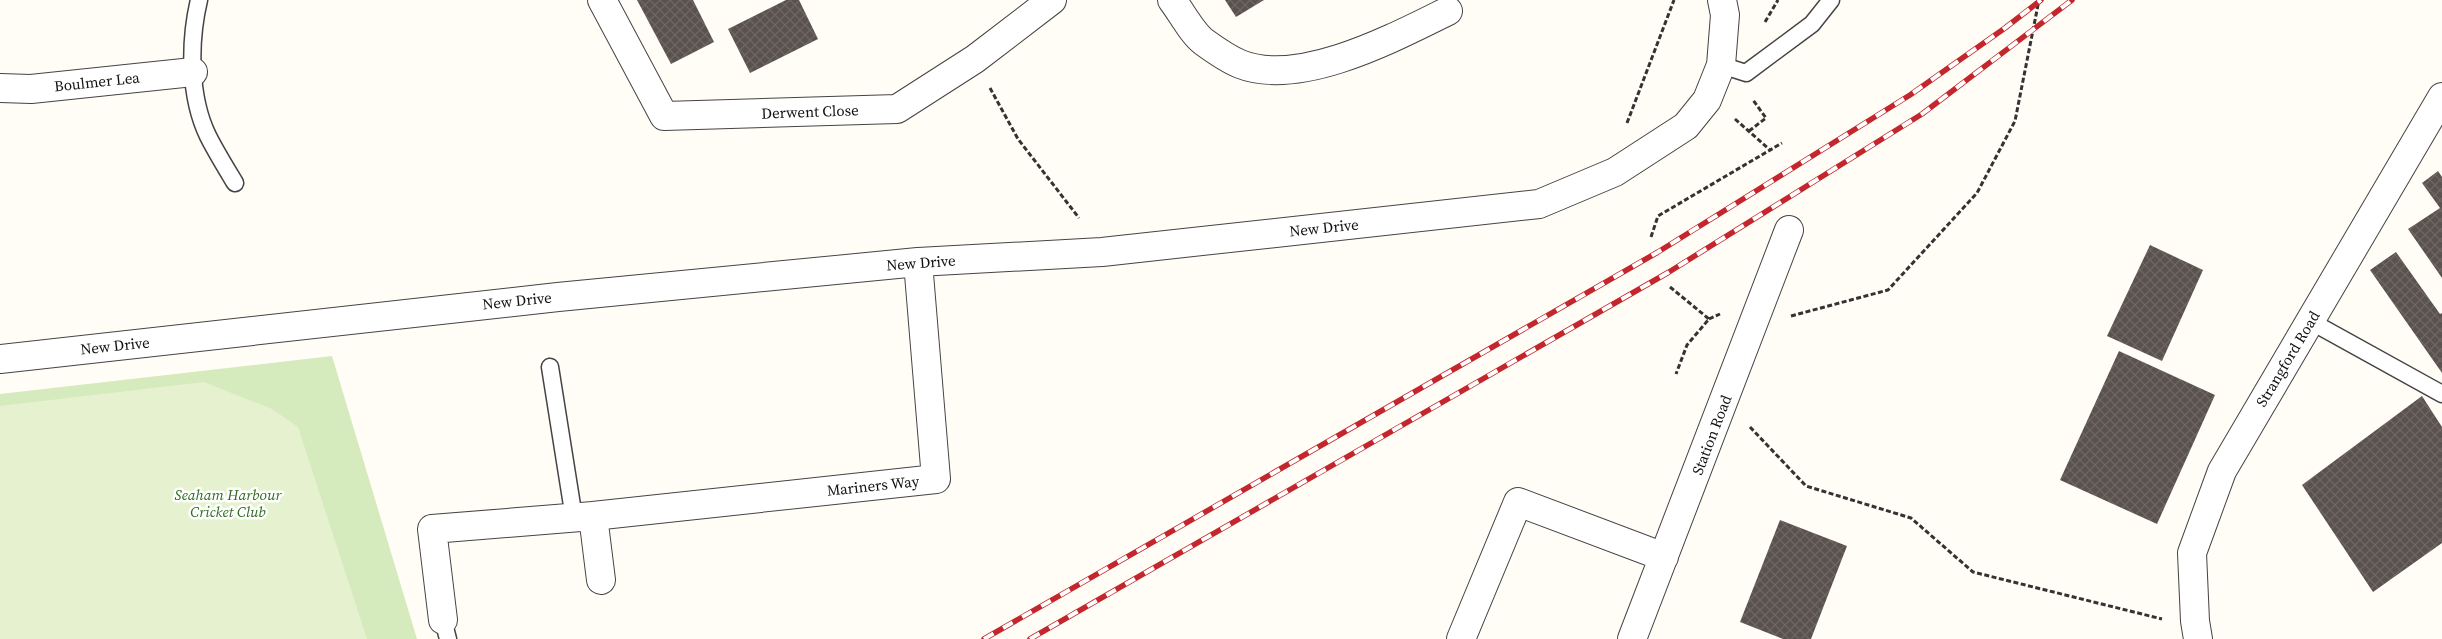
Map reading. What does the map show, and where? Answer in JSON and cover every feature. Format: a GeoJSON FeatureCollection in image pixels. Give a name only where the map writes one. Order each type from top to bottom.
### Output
{"type":"FeatureCollection","features":[{"type":"Feature","properties":{"kind":"street","name":"Derwent Close"},"geometry":{"type":"LineString","coordinates":[[602,0],[664,116],[897,109],[975,59],[1052,0]]}},
{"type":"Feature","properties":{"kind":"street"},"geometry":{"type":"LineString","coordinates":[[1172,0],[1203,41],[1241,64],[1276,70],[1303,68],[1378,46],[1448,11]]}},
{"type":"Feature","properties":{"kind":"street","name":"New Drive"},"geometry":{"type":"LineString","coordinates":[[0,359],[558,297],[918,262],[1102,252],[1538,204],[1615,172],[1686,126],[1734,69],[1722,0]]}},
{"type":"Feature","properties":{"kind":"street","name":"Boulmer Lea"},"geometry":{"type":"LineString","coordinates":[[0,88],[30,90],[193,72]]}},
{"type":"Feature","properties":{"kind":"street","name":"Strangford Road"},"geometry":{"type":"LineString","coordinates":[[2197,630],[2192,552],[2222,471],[2442,97]]}},
{"type":"Feature","properties":{"kind":"street","name":"Station Road"},"geometry":{"type":"LineString","coordinates":[[1637,638],[1664,558],[1789,230]]}},
{"type":"Feature","properties":{"kind":"street","name":"Mariners Way"},"geometry":{"type":"LineString","coordinates":[[445,630],[432,529],[584,517],[936,479],[918,262]]}},
{"type":"Feature","properties":{"kind":"street"},"geometry":{"type":"LineString","coordinates":[[1461,639],[1518,502],[1664,558]]}},
{"type":"Feature","properties":{"kind":"street"},"geometry":{"type":"LineString","coordinates":[[584,517],[601,580]]}},
{"type":"Feature","properties":{"kind":"lane"},"geometry":{"type":"LineString","coordinates":[[198,0],[193,72],[198,107],[208,135],[235,183]]}},
{"type":"Feature","properties":{"kind":"lane"},"geometry":{"type":"LineString","coordinates":[[1734,69],[1812,24],[1831,0]]}},
{"type":"Feature","properties":{"kind":"lane"},"geometry":{"type":"LineString","coordinates":[[2310,321],[2442,394]]}},
{"type":"Feature","properties":{"kind":"lane"},"geometry":{"type":"LineString","coordinates":[[550,367],[584,517]]}},
{"type":"Feature","properties":{"kind":"path"},"geometry":{"type":"LineString","coordinates":[[1628,164],[1618,146],[1674,0]]}},
{"type":"Feature","properties":{"kind":"path"},"geometry":{"type":"LineString","coordinates":[[1757,315],[1785,318],[1888,290],[1977,193],[2016,121],[2039,0]]}},
{"type":"Feature","properties":{"kind":"path"},"geometry":{"type":"LineString","coordinates":[[975,59],[1018,139],[1094,238],[1102,252]]}},
{"type":"Feature","properties":{"kind":"path"},"geometry":{"type":"LineString","coordinates":[[1734,69],[1766,118],[1749,131]]}},
{"type":"Feature","properties":{"kind":"path"},"geometry":{"type":"LineString","coordinates":[[1734,118],[1770,150]]}},
{"type":"Feature","properties":{"kind":"path"},"geometry":{"type":"LineString","coordinates":[[1651,237],[1658,216],[1782,143]]}},
{"type":"Feature","properties":{"kind":"path"},"geometry":{"type":"LineString","coordinates":[[1670,287],[1709,319],[1687,345],[1676,374]]}},
{"type":"Feature","properties":{"kind":"path"},"geometry":{"type":"LineString","coordinates":[[1720,414],[1747,423],[1806,486],[1911,518],[1973,572],[2164,619],[2197,630]]}},
{"type":"Feature","properties":{"kind":"green space","name":"Seaham Harbour Cricket Club"},"geometry":{"type":"Polygon","coordinates":[[[332,356],[417,639],[0,639],[0,394],[332,356]]]}},
{"type":"Feature","properties":{"kind":"green space","name":"Seaham Harbour Cricket Club"},"geometry":{"type":"Polygon","coordinates":[[[204,382],[272,409],[298,427],[367,639],[0,639],[0,406],[204,382]]]}},
{"type":"Feature","properties":{"kind":"building"},"geometry":{"type":"Polygon","coordinates":[[[637,0],[693,0],[714,42],[671,64],[637,0]]]}},
{"type":"Feature","properties":{"kind":"building"},"geometry":{"type":"Polygon","coordinates":[[[786,0],[799,0],[818,39],[750,73],[728,29],[786,0]]]}},
{"type":"Feature","properties":{"kind":"building"},"geometry":{"type":"Polygon","coordinates":[[[1225,0],[1264,0],[1236,17],[1225,0]]]}},
{"type":"Feature","properties":{"kind":"building"},"geometry":{"type":"Polygon","coordinates":[[[2438,171],[2442,177],[2442,278],[2408,229],[2440,208],[2422,183],[2438,171]]]}},
{"type":"Feature","properties":{"kind":"building"},"geometry":{"type":"Polygon","coordinates":[[[2150,245],[2203,270],[2162,361],[2107,336],[2150,245]]]}},
{"type":"Feature","properties":{"kind":"building"},"geometry":{"type":"Polygon","coordinates":[[[2396,252],[2440,314],[2442,313],[2442,373],[2370,270],[2396,252]]]}},
{"type":"Feature","properties":{"kind":"building"},"geometry":{"type":"Polygon","coordinates":[[[2119,351],[2215,395],[2157,524],[2060,480],[2119,351]]]}},
{"type":"Feature","properties":{"kind":"building"},"geometry":{"type":"Polygon","coordinates":[[[2422,396],[2442,427],[2442,543],[2373,592],[2302,485],[2422,396]]]}},
{"type":"Feature","properties":{"kind":"building"},"geometry":{"type":"Polygon","coordinates":[[[1780,520],[1847,546],[1811,639],[1783,639],[1740,622],[1780,520]]]}},
{"type":"Feature","properties":{"kind":"railway"},"geometry":{"type":"LineString","coordinates":[[984,639],[1658,252],[1910,95],[2005,28],[2041,0]]}},
{"type":"Feature","properties":{"kind":"railway"},"geometry":{"type":"LineString","coordinates":[[1030,639],[1669,272],[1922,114],[2072,0]]}}]}
